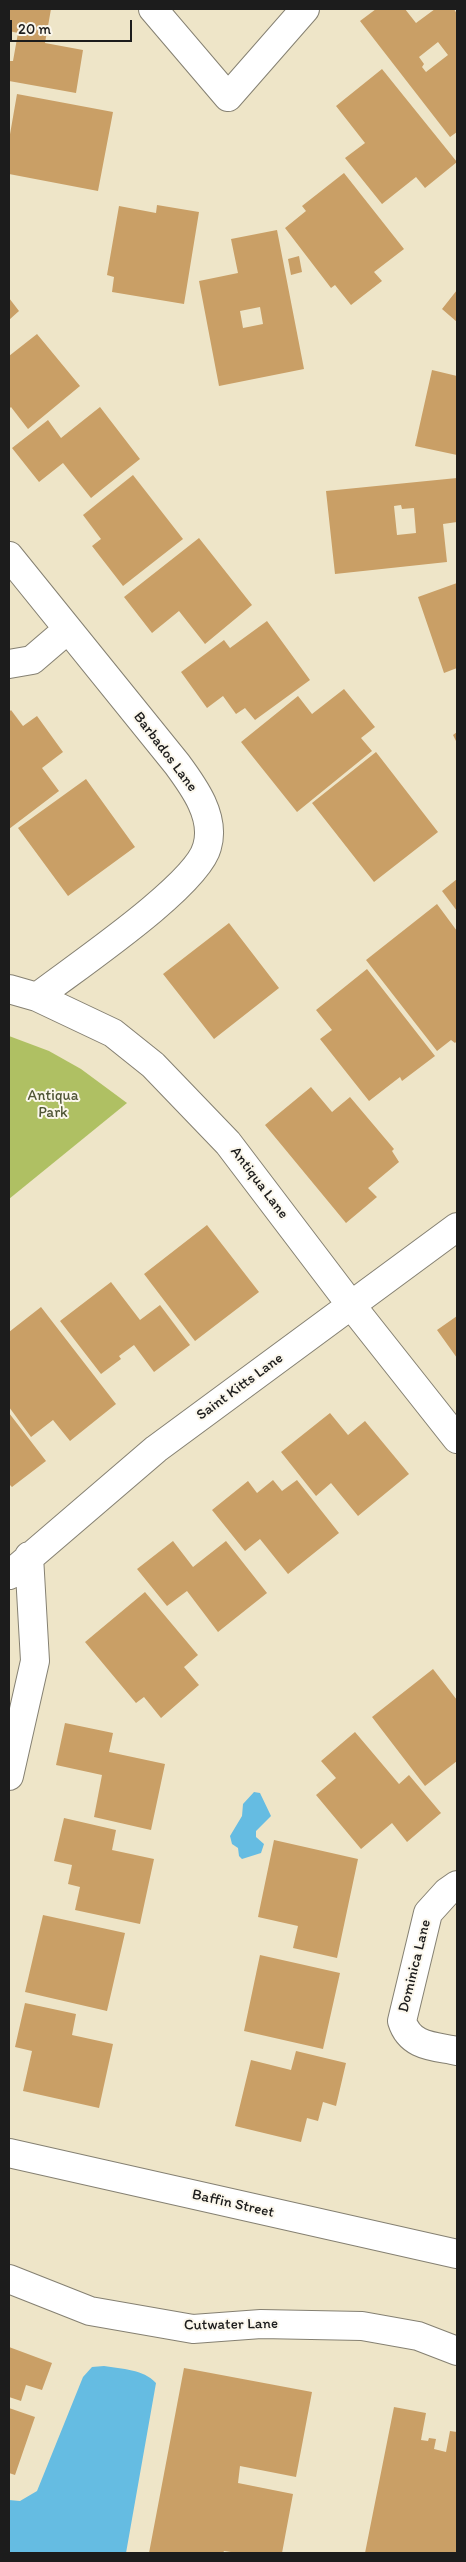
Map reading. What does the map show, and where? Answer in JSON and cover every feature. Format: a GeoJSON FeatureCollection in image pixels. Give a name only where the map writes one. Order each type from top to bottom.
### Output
{"type":"FeatureCollection","features":[{"type":"Feature","properties":{"kind":"street"},"geometry":{"type":"LineString","coordinates":[[153,9],[228,97],[305,9]]}},
{"type":"Feature","properties":{"kind":"street","name":"Barbados Lane"},"geometry":{"type":"LineString","coordinates":[[9,556],[188,780],[204,809],[208,824],[208,846],[199,864],[170,894],[37,997]]}},
{"type":"Feature","properties":{"kind":"street"},"geometry":{"type":"LineString","coordinates":[[9,664],[32,660],[67,630]]}},
{"type":"Feature","properties":{"kind":"street","name":"Antiqua Lane"},"geometry":{"type":"LineString","coordinates":[[9,988],[37,997],[113,1032],[153,1065],[228,1142],[351,1306],[457,1439]]}},
{"type":"Feature","properties":{"kind":"street","name":"Saint Kitts Lane"},"geometry":{"type":"LineString","coordinates":[[9,1575],[156,1449],[457,1227]]}},
{"type":"Feature","properties":{"kind":"street"},"geometry":{"type":"LineString","coordinates":[[9,1776],[35,1661],[29,1556]]}},
{"type":"Feature","properties":{"kind":"street","name":"Dominica Lane"},"geometry":{"type":"LineString","coordinates":[[457,1885],[447,1892],[428,1913],[402,2021],[406,2034],[419,2043],[457,2051]]}},
{"type":"Feature","properties":{"kind":"street","name":"Baffin Street"},"geometry":{"type":"LineString","coordinates":[[9,2153],[457,2254]]}},
{"type":"Feature","properties":{"kind":"street","name":"Cutwater Lane"},"geometry":{"type":"LineString","coordinates":[[9,2279],[90,2311],[193,2328],[261,2324],[362,2326],[418,2336],[457,2351]]}},
{"type":"Feature","properties":{"kind":"green space","name":"Antiqua Park"},"geometry":{"type":"Polygon","coordinates":[[[9,1036],[49,1051],[81,1069],[127,1103],[9,1199],[9,1036]]]}},
{"type":"Feature","properties":{"kind":"water"},"geometry":{"type":"Polygon","coordinates":[[[254,1792],[260,1793],[271,1816],[256,1831],[256,1837],[264,1844],[261,1853],[242,1859],[239,1856],[238,1848],[232,1844],[230,1836],[242,1816],[243,1804],[254,1792]]]}},
{"type":"Feature","properties":{"kind":"water"},"geometry":{"type":"Polygon","coordinates":[[[104,2366],[139,2372],[156,2383],[126,2553],[9,2553],[9,2500],[20,2501],[37,2491],[83,2377],[92,2367],[104,2366]]]}},
{"type":"Feature","properties":{"kind":"building"},"geometry":{"type":"Polygon","coordinates":[[[9,9],[51,9],[45,43],[83,50],[76,93],[9,81],[9,61],[13,61],[18,33],[9,31],[9,9]]]}},
{"type":"Feature","properties":{"kind":"building"},"geometry":{"type":"Polygon","coordinates":[[[376,9],[405,9],[416,23],[435,9],[454,9],[457,14],[457,132],[450,137],[360,21],[376,9]],[[438,42],[419,57],[424,64],[422,67],[426,72],[448,55],[438,42]]]}},
{"type":"Feature","properties":{"kind":"building"},"geometry":{"type":"Polygon","coordinates":[[[382,69],[457,162],[425,188],[416,177],[382,204],[345,158],[365,143],[336,106],[382,69]]]}},
{"type":"Feature","properties":{"kind":"building"},"geometry":{"type":"Polygon","coordinates":[[[17,94],[113,112],[98,191],[9,174],[9,140],[17,94]]]}},
{"type":"Feature","properties":{"kind":"building"},"geometry":{"type":"Polygon","coordinates":[[[344,173],[404,249],[374,272],[382,281],[351,305],[335,285],[331,288],[285,228],[306,211],[302,206],[344,173]]]}},
{"type":"Feature","properties":{"kind":"building"},"geometry":{"type":"Polygon","coordinates":[[[157,205],[199,212],[184,304],[112,292],[114,277],[107,275],[119,206],[156,213],[157,205]]]}},
{"type":"Feature","properties":{"kind":"building"},"geometry":{"type":"Polygon","coordinates":[[[277,230],[304,369],[219,386],[199,281],[238,273],[231,239],[277,230]],[[260,307],[240,311],[243,328],[263,324],[260,307]]]}},
{"type":"Feature","properties":{"kind":"building"},"geometry":{"type":"Polygon","coordinates":[[[299,256],[302,272],[291,275],[288,259],[299,256]]]}},
{"type":"Feature","properties":{"kind":"building"},"geometry":{"type":"Polygon","coordinates":[[[457,290],[457,322],[442,309],[457,290]]]}},
{"type":"Feature","properties":{"kind":"building"},"geometry":{"type":"Polygon","coordinates":[[[9,298],[19,311],[9,320],[9,298]]]}},
{"type":"Feature","properties":{"kind":"building"},"geometry":{"type":"Polygon","coordinates":[[[37,334],[80,386],[28,429],[11,407],[9,409],[9,356],[37,334]]]}},
{"type":"Feature","properties":{"kind":"building"},"geometry":{"type":"Polygon","coordinates":[[[432,370],[457,376],[457,455],[415,446],[432,370]]]}},
{"type":"Feature","properties":{"kind":"building"},"geometry":{"type":"Polygon","coordinates":[[[100,407],[140,459],[91,498],[63,463],[39,482],[12,448],[48,420],[61,438],[100,407]]]}},
{"type":"Feature","properties":{"kind":"building"},"geometry":{"type":"Polygon","coordinates":[[[133,475],[183,539],[123,586],[92,546],[101,539],[83,515],[133,475]]]}},
{"type":"Feature","properties":{"kind":"building"},"geometry":{"type":"Polygon","coordinates":[[[457,478],[457,522],[443,524],[447,562],[335,574],[326,491],[457,478]],[[401,505],[394,506],[397,535],[416,533],[414,508],[402,509],[401,505]]]}},
{"type":"Feature","properties":{"kind":"building"},"geometry":{"type":"Polygon","coordinates":[[[199,538],[252,605],[205,644],[179,611],[152,633],[124,597],[199,538]]]}},
{"type":"Feature","properties":{"kind":"building"},"geometry":{"type":"Polygon","coordinates":[[[457,583],[457,668],[444,673],[418,597],[457,583]]]}},
{"type":"Feature","properties":{"kind":"building"},"geometry":{"type":"Polygon","coordinates":[[[267,621],[310,680],[255,720],[245,708],[236,714],[223,696],[207,708],[181,672],[224,640],[230,648],[267,621]]]}},
{"type":"Feature","properties":{"kind":"building"},"geometry":{"type":"Polygon","coordinates":[[[344,689],[375,727],[361,738],[372,751],[297,812],[241,742],[298,696],[312,714],[344,689]]]}},
{"type":"Feature","properties":{"kind":"building"},"geometry":{"type":"Polygon","coordinates":[[[11,710],[23,726],[37,716],[63,752],[42,768],[59,791],[9,829],[9,712],[11,710]]]}},
{"type":"Feature","properties":{"kind":"building"},"geometry":{"type":"Polygon","coordinates":[[[457,732],[457,743],[453,735],[457,732]]]}},
{"type":"Feature","properties":{"kind":"building"},"geometry":{"type":"Polygon","coordinates":[[[376,752],[438,832],[374,882],[312,803],[376,752]]]}},
{"type":"Feature","properties":{"kind":"building"},"geometry":{"type":"Polygon","coordinates":[[[86,779],[135,847],[68,896],[18,828],[86,779]]]}},
{"type":"Feature","properties":{"kind":"building"},"geometry":{"type":"Polygon","coordinates":[[[457,879],[457,911],[442,891],[457,879]]]}},
{"type":"Feature","properties":{"kind":"building"},"geometry":{"type":"Polygon","coordinates":[[[437,904],[457,931],[457,1041],[455,1043],[451,1040],[437,1051],[366,960],[437,904]]]}},
{"type":"Feature","properties":{"kind":"building"},"geometry":{"type":"Polygon","coordinates":[[[229,923],[279,988],[214,1039],[163,974],[229,923]]]}},
{"type":"Feature","properties":{"kind":"building"},"geometry":{"type":"Polygon","coordinates":[[[367,969],[435,1056],[402,1081],[400,1077],[369,1101],[320,1039],[332,1030],[316,1010],[367,969]]]}},
{"type":"Feature","properties":{"kind":"building"},"geometry":{"type":"Polygon","coordinates":[[[311,1087],[332,1112],[350,1097],[394,1149],[392,1151],[399,1162],[368,1188],[377,1197],[346,1223],[265,1125],[311,1087]]]}},
{"type":"Feature","properties":{"kind":"building"},"geometry":{"type":"Polygon","coordinates":[[[207,1225],[259,1292],[195,1341],[144,1274],[207,1225]]]}},
{"type":"Feature","properties":{"kind":"building"},"geometry":{"type":"Polygon","coordinates":[[[111,1282],[140,1320],[160,1305],[190,1345],[154,1372],[134,1345],[119,1356],[121,1359],[101,1374],[60,1321],[111,1282]]]}},
{"type":"Feature","properties":{"kind":"building"},"geometry":{"type":"Polygon","coordinates":[[[41,1307],[116,1404],[70,1441],[53,1420],[31,1437],[9,1407],[9,1332],[41,1307]]]}},
{"type":"Feature","properties":{"kind":"building"},"geometry":{"type":"Polygon","coordinates":[[[457,1316],[457,1358],[437,1330],[457,1316]]]}},
{"type":"Feature","properties":{"kind":"building"},"geometry":{"type":"Polygon","coordinates":[[[9,1413],[46,1461],[12,1487],[9,1484],[9,1413]]]}},
{"type":"Feature","properties":{"kind":"building"},"geometry":{"type":"Polygon","coordinates":[[[330,1413],[348,1435],[365,1421],[409,1474],[358,1516],[331,1483],[316,1496],[281,1452],[330,1413]]]}},
{"type":"Feature","properties":{"kind":"building"},"geometry":{"type":"Polygon","coordinates":[[[273,1480],[282,1491],[297,1480],[339,1533],[288,1574],[260,1539],[245,1551],[212,1510],[248,1481],[257,1493],[273,1480]]]}},
{"type":"Feature","properties":{"kind":"building"},"geometry":{"type":"Polygon","coordinates":[[[173,1541],[193,1567],[226,1541],[267,1593],[218,1632],[187,1591],[167,1606],[137,1569],[173,1541]]]}},
{"type":"Feature","properties":{"kind":"building"},"geometry":{"type":"Polygon","coordinates":[[[145,1592],[198,1655],[184,1667],[199,1685],[161,1718],[144,1697],[136,1703],[85,1642],[145,1592]]]}},
{"type":"Feature","properties":{"kind":"building"},"geometry":{"type":"Polygon","coordinates":[[[433,1669],[457,1700],[457,1761],[425,1786],[372,1717],[433,1669]]]}},
{"type":"Feature","properties":{"kind":"building"},"geometry":{"type":"Polygon","coordinates":[[[65,1723],[113,1733],[109,1752],[165,1764],[151,1830],[94,1817],[102,1775],[56,1765],[65,1723]]]}},
{"type":"Feature","properties":{"kind":"building"},"geometry":{"type":"Polygon","coordinates":[[[355,1732],[399,1784],[409,1775],[441,1813],[407,1842],[392,1823],[361,1849],[316,1795],[336,1778],[321,1761],[355,1732]]]}},
{"type":"Feature","properties":{"kind":"building"},"geometry":{"type":"Polygon","coordinates":[[[64,1818],[116,1830],[112,1850],[154,1859],[140,1924],[75,1910],[80,1887],[68,1884],[72,1865],[54,1861],[64,1818]]]}},
{"type":"Feature","properties":{"kind":"building"},"geometry":{"type":"Polygon","coordinates":[[[274,1840],[358,1859],[337,1958],[293,1948],[298,1926],[258,1917],[274,1840]]]}},
{"type":"Feature","properties":{"kind":"building"},"geometry":{"type":"Polygon","coordinates":[[[43,1915],[125,1933],[107,2011],[25,1992],[43,1915]]]}},
{"type":"Feature","properties":{"kind":"building"},"geometry":{"type":"Polygon","coordinates":[[[260,1955],[340,1973],[323,2049],[244,2031],[260,1955]]]}},
{"type":"Feature","properties":{"kind":"building"},"geometry":{"type":"Polygon","coordinates":[[[25,2003],[76,2014],[72,2035],[113,2044],[99,2108],[23,2091],[32,2051],[15,2047],[25,2003]]]}},
{"type":"Feature","properties":{"kind":"building"},"geometry":{"type":"Polygon","coordinates":[[[296,2051],[346,2063],[336,2106],[323,2102],[318,2121],[307,2118],[301,2142],[235,2126],[251,2060],[291,2070],[296,2051]]]}},
{"type":"Feature","properties":{"kind":"building"},"geometry":{"type":"Polygon","coordinates":[[[9,2347],[52,2363],[42,2390],[26,2385],[21,2401],[9,2397],[9,2347]]]}},
{"type":"Feature","properties":{"kind":"building"},"geometry":{"type":"Polygon","coordinates":[[[184,2368],[312,2392],[296,2477],[240,2466],[238,2483],[293,2494],[282,2553],[238,2553],[224,2551],[223,2553],[149,2553],[184,2368]]]}},
{"type":"Feature","properties":{"kind":"building"},"geometry":{"type":"Polygon","coordinates":[[[394,2407],[426,2413],[421,2440],[436,2439],[434,2449],[446,2452],[450,2431],[457,2432],[457,2553],[365,2553],[394,2407]]]}},
{"type":"Feature","properties":{"kind":"building"},"geometry":{"type":"Polygon","coordinates":[[[9,2408],[35,2417],[15,2475],[9,2473],[9,2408]]]}}]}
